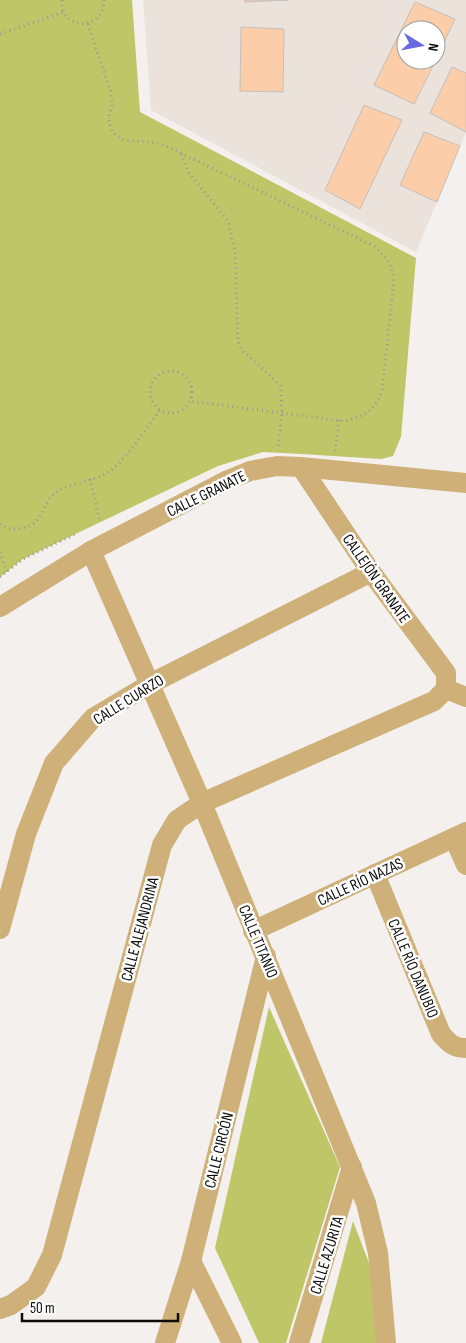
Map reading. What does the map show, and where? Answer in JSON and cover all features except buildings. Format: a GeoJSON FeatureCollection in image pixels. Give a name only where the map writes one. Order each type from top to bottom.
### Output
{"type":"FeatureCollection","features":[{"type":"Feature","properties":{"kind":"street","name":"CALLE GRANATE"},"geometry":{"type":"LineString","coordinates":[[0,607],[91,551],[228,480],[250,471],[278,466],[301,467],[466,483]]}},
{"type":"Feature","properties":{"kind":"street","name":"CALLEJÓN GRANATE"},"geometry":{"type":"LineString","coordinates":[[301,467],[371,572],[446,673],[446,689]]}},
{"type":"Feature","properties":{"kind":"street","name":"CALLE TITANIO"},"geometry":{"type":"LineString","coordinates":[[91,551],[202,803],[366,1203],[378,1253],[386,1343]]}},
{"type":"Feature","properties":{"kind":"street","name":"CALLE CUARZO"},"geometry":{"type":"LineString","coordinates":[[0,929],[26,834],[54,763],[93,718],[150,684],[371,572]]}},
{"type":"Feature","properties":{"kind":"street"},"geometry":{"type":"LineString","coordinates":[[446,689],[466,697]]}},
{"type":"Feature","properties":{"kind":"street","name":"CALLE ALEJANDRINA"},"geometry":{"type":"LineString","coordinates":[[0,1309],[11,1305],[36,1287],[52,1255],[162,844],[177,820],[202,803],[434,701],[446,689]]}},
{"type":"Feature","properties":{"kind":"street"},"geometry":{"type":"LineString","coordinates":[[460,835],[466,865]]}},
{"type":"Feature","properties":{"kind":"street","name":"CALLE RÍO NAZAS"},"geometry":{"type":"LineString","coordinates":[[253,931],[460,835]]}},
{"type":"Feature","properties":{"kind":"street","name":"CALLE RÍO DANUBIO"},"geometry":{"type":"LineString","coordinates":[[374,874],[441,1034],[449,1044],[466,1048]]}},
{"type":"Feature","properties":{"kind":"street","name":"CALLE CIRCÓN"},"geometry":{"type":"LineString","coordinates":[[165,1343],[191,1261],[266,956]]}},
{"type":"Feature","properties":{"kind":"street","name":"CALLE AZURITA"},"geometry":{"type":"LineString","coordinates":[[299,1343],[352,1167]]}},
{"type":"Feature","properties":{"kind":"street"},"geometry":{"type":"LineString","coordinates":[[191,1261],[232,1343]]}},
{"type":"Feature","properties":{"kind":"path"},"geometry":{"type":"LineString","coordinates":[[62,0],[64,12],[70,20],[76,23],[88,24],[98,18],[102,12],[104,0]]}},
{"type":"Feature","properties":{"kind":"path"},"geometry":{"type":"LineString","coordinates":[[0,34],[64,12]]}},
{"type":"Feature","properties":{"kind":"path"},"geometry":{"type":"LineString","coordinates":[[88,24],[111,93],[112,105],[109,117],[114,133],[119,138],[127,141],[158,143],[374,246],[388,261],[392,270],[394,279],[382,391],[376,404],[367,414],[338,420],[189,401]]}},
{"type":"Feature","properties":{"kind":"path"},"geometry":{"type":"LineString","coordinates":[[180,154],[189,172],[228,221],[235,250],[238,341],[240,347],[280,385],[282,392],[282,413],[277,453]]}},
{"type":"Feature","properties":{"kind":"path"},"geometry":{"type":"LineString","coordinates":[[169,371],[183,375],[188,380],[191,388],[189,401],[186,406],[176,412],[171,413],[160,410],[152,401],[150,390],[153,382],[161,373],[169,371]]}},
{"type":"Feature","properties":{"kind":"path"},"geometry":{"type":"LineString","coordinates":[[0,524],[14,530],[33,525],[41,516],[53,495],[60,490],[105,474],[118,464],[160,410]]}},
{"type":"Feature","properties":{"kind":"path"},"geometry":{"type":"LineString","coordinates":[[334,457],[338,420]]}},
{"type":"Feature","properties":{"kind":"path"},"geometry":{"type":"LineString","coordinates":[[90,479],[100,522]]}},
{"type":"Feature","properties":{"kind":"path"},"geometry":{"type":"LineString","coordinates":[[0,552],[7,572]]}},
{"type":"Feature","properties":{"kind":"shaded area"},"geometry":{"type":"Polygon","coordinates":[[[143,0],[466,0],[466,132],[416,252],[151,110],[143,0]]]}},
{"type":"Feature","properties":{"kind":"green space"},"geometry":{"type":"Polygon","coordinates":[[[0,0],[132,0],[140,112],[416,258],[401,437],[393,456],[381,459],[263,452],[218,466],[23,559],[0,577],[0,0]]]}},
{"type":"Feature","properties":{"kind":"green space"},"geometry":{"type":"Polygon","coordinates":[[[269,1007],[340,1167],[286,1343],[259,1343],[215,1248],[269,1007]]]}},
{"type":"Feature","properties":{"kind":"green space"},"geometry":{"type":"Polygon","coordinates":[[[353,1221],[372,1271],[377,1343],[321,1343],[353,1221]]]}}]}
